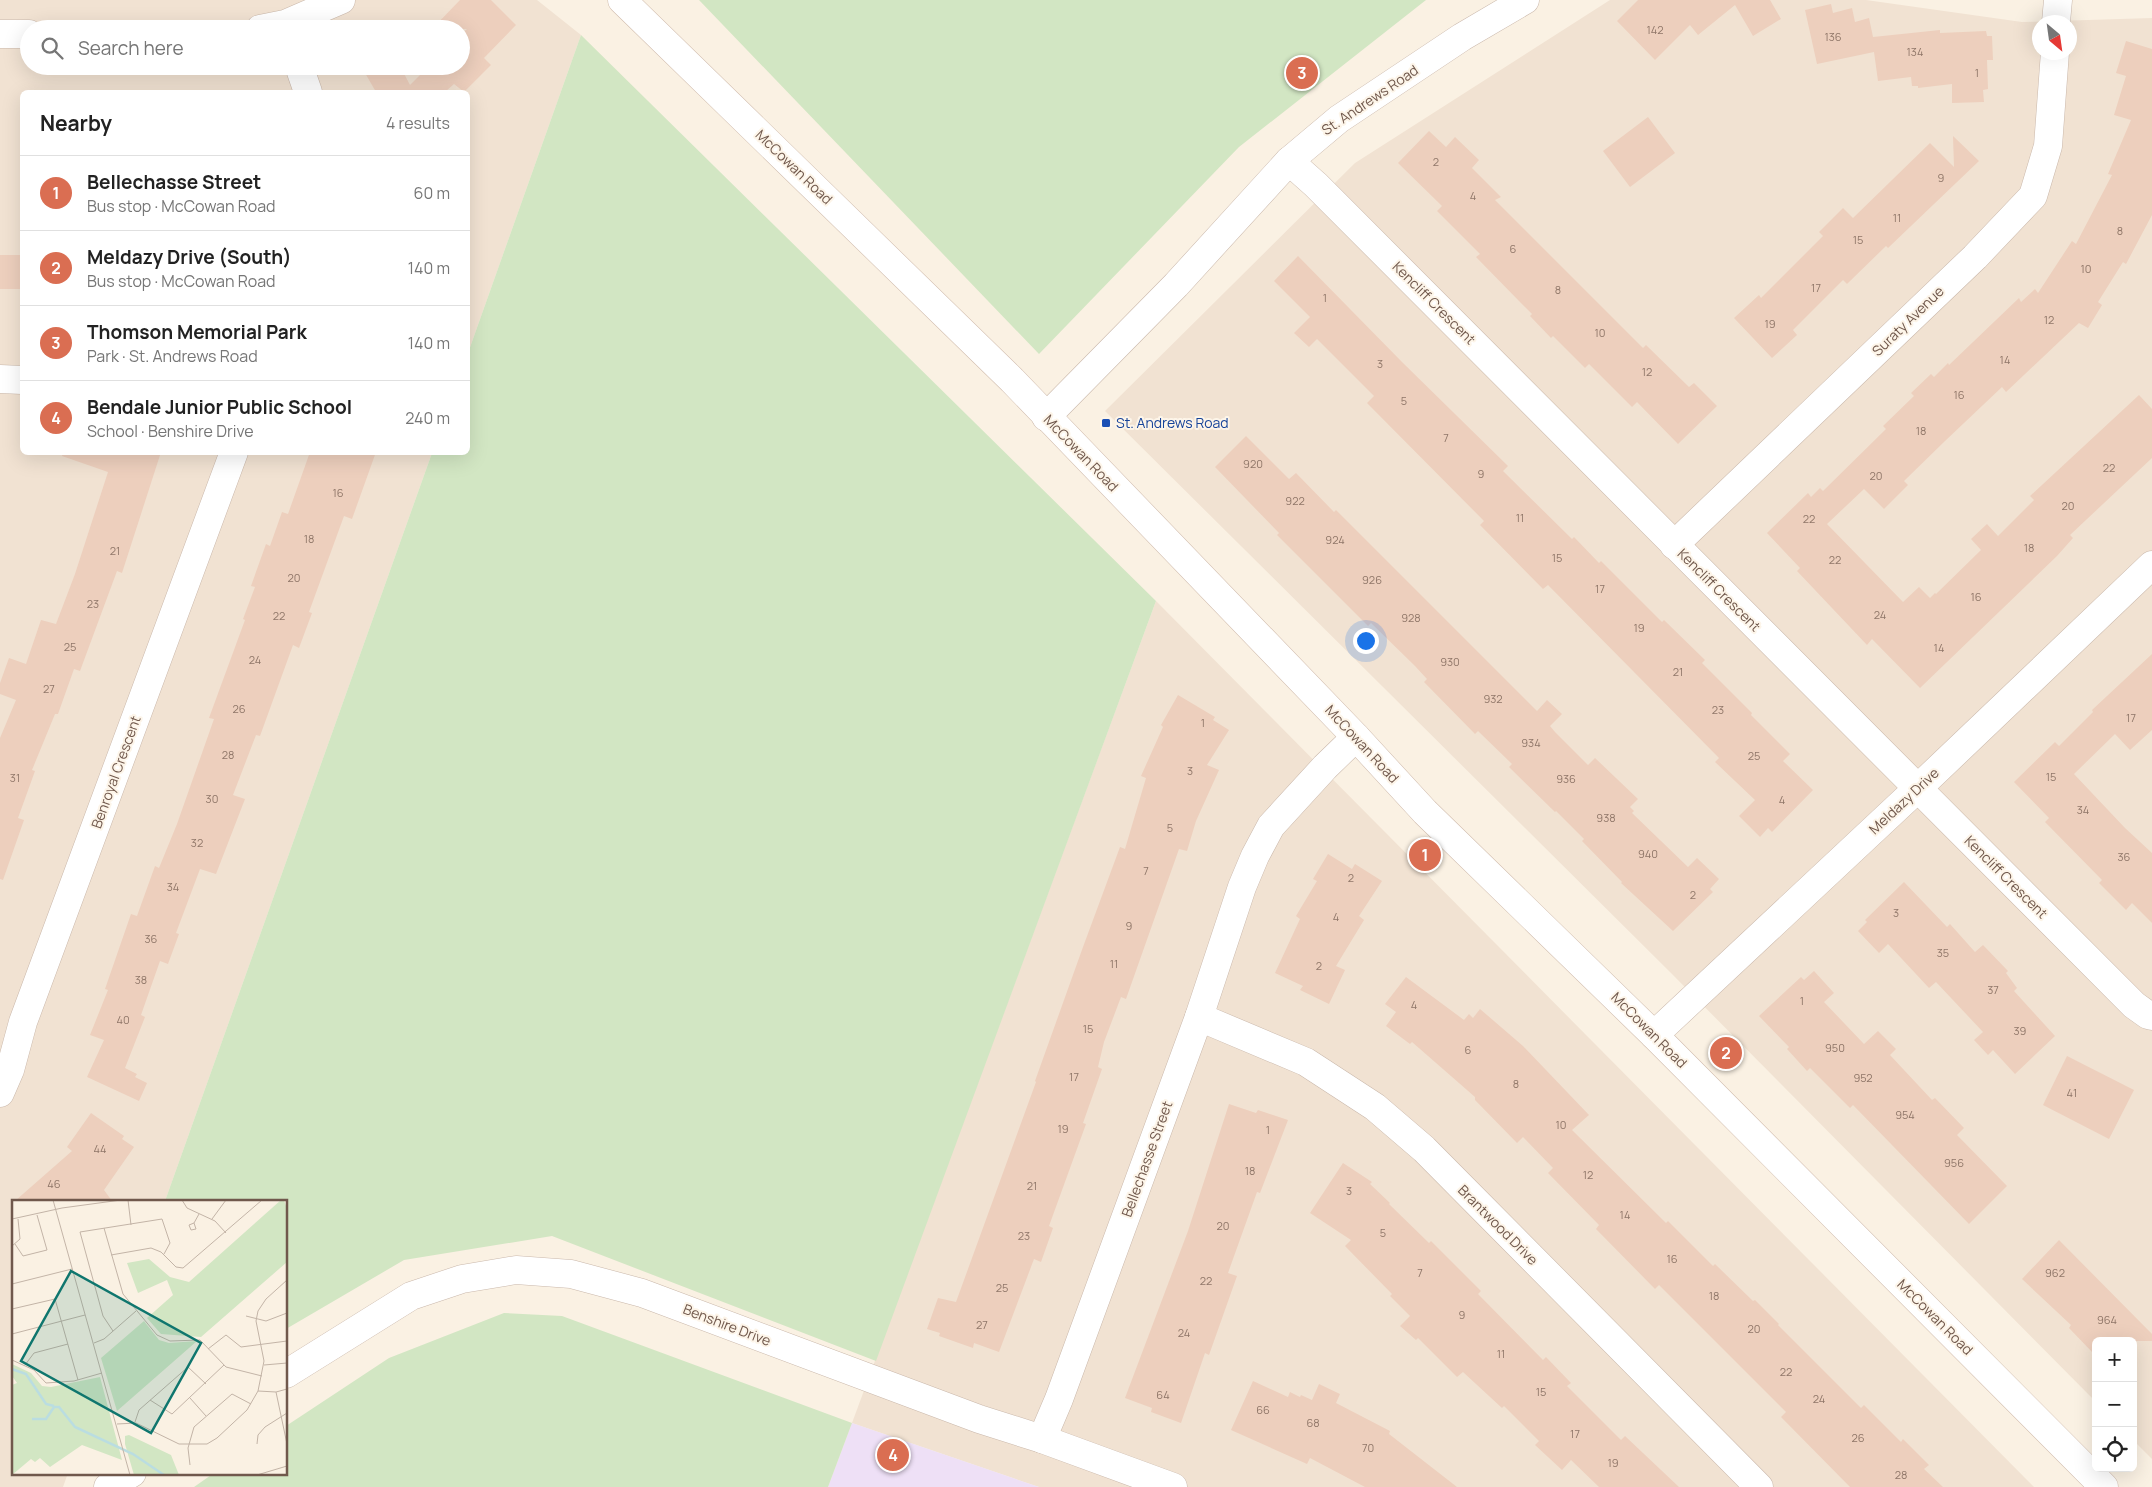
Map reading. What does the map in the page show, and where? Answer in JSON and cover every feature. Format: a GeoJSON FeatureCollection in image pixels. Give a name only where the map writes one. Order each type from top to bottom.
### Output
{"type":"FeatureCollection","features":[{"type":"Feature","properties":{"kind":"street"},"geometry":{"type":"LineString","coordinates":[[294,20],[341,0]]}},
{"type":"Feature","properties":{"kind":"street","name":"McCowan Road"},"geometry":{"type":"LineString","coordinates":[[622,0],[1012,380],[1356,737],[1425,812],[1654,1035],[2104,1487]]}},
{"type":"Feature","properties":{"kind":"street","name":"St. Andrews Road"},"geometry":{"type":"LineString","coordinates":[[1046,417],[1176,285],[1289,161],[1339,119],[1462,37],[1525,0]]}},
{"type":"Feature","properties":{"kind":"street"},"geometry":{"type":"LineString","coordinates":[[2057,15],[2058,0]]}},
{"type":"Feature","properties":{"kind":"street"},"geometry":{"type":"LineString","coordinates":[[0,34],[20,34]]}},
{"type":"Feature","properties":{"kind":"street","name":"Suraty Avenue"},"geometry":{"type":"LineString","coordinates":[[1674,545],[1975,257],[2033,196],[2048,146],[2054,60]]}},
{"type":"Feature","properties":{"kind":"street"},"geometry":{"type":"LineString","coordinates":[[302,75],[307,90]]}},
{"type":"Feature","properties":{"kind":"street","name":"Kencliff Crescent"},"geometry":{"type":"LineString","coordinates":[[1289,161],[2134,1005],[2152,1016]]}},
{"type":"Feature","properties":{"kind":"street"},"geometry":{"type":"LineString","coordinates":[[0,379],[20,380]]}},
{"type":"Feature","properties":{"kind":"street","name":"Benroyal Crescent"},"geometry":{"type":"LineString","coordinates":[[0,1092],[10,1070],[30,1003],[233,455]]}},
{"type":"Feature","properties":{"kind":"street","name":"Meldazy Drive"},"geometry":{"type":"LineString","coordinates":[[1654,1035],[1917,789],[2152,565]]}},
{"type":"Feature","properties":{"kind":"street","name":"Bellechasse Street"},"geometry":{"type":"LineString","coordinates":[[1042,1439],[1062,1390],[1199,1018],[1242,887],[1271,826],[1322,770],[1356,737]]}},
{"type":"Feature","properties":{"kind":"street","name":"Brantwood Drive"},"geometry":{"type":"LineString","coordinates":[[1199,1018],[1306,1062],[1375,1107],[1424,1149],[1759,1487]]}},
{"type":"Feature","properties":{"kind":"street","name":"Benshire Drive"},"geometry":{"type":"LineString","coordinates":[[288,1373],[411,1296],[462,1279],[516,1270],[571,1274],[642,1293],[979,1419],[1042,1439],[1173,1487]]}},
{"type":"Feature","properties":{"kind":"street"},"geometry":{"type":"LineString","coordinates":[[108,1487],[130,1474]]}},
{"type":"Feature","properties":{"kind":"shaded area"},"geometry":{"type":"Polygon","coordinates":[[[0,0],[537,0],[581,35],[470,347],[470,90],[20,90],[20,455],[431,455],[165,1200],[12,1200],[12,1474],[68,1474],[63,1487],[0,1487],[0,0]]]}},
{"type":"Feature","properties":{"kind":"shaded area"},"geometry":{"type":"Polygon","coordinates":[[[1610,0],[1866,0],[2022,22],[2032,22],[2032,60],[2077,60],[2077,20],[2152,18],[2152,1459],[2137,1444],[2137,1337],[2092,1337],[2092,1398],[1670,972],[1105,411],[1355,163],[1610,0]]]}},
{"type":"Feature","properties":{"kind":"shaded area"},"geometry":{"type":"Polygon","coordinates":[[[1156,601],[2034,1487],[1039,1487],[852,1423],[1156,601]]]}},
{"type":"Feature","properties":{"kind":"shaded area"},"geometry":{"type":"Polygon","coordinates":[[[852,1423],[1039,1487],[828,1487],[852,1423]]]}},
{"type":"Feature","properties":{"kind":"green space"},"geometry":{"type":"Polygon","coordinates":[[[699,0],[1426,0],[1239,147],[1039,354],[699,0]]]}},
{"type":"Feature","properties":{"kind":"green space"},"geometry":{"type":"Polygon","coordinates":[[[581,35],[1156,601],[876,1361],[552,1236],[404,1260],[288,1328],[288,1200],[165,1200],[431,455],[470,455],[470,347],[581,35]]]}},
{"type":"Feature","properties":{"kind":"green space"},"geometry":{"type":"Polygon","coordinates":[[[504,1313],[562,1316],[852,1423],[828,1487],[194,1487],[213,1474],[288,1474],[288,1425],[389,1358],[504,1313]]]}},
{"type":"Feature","properties":{"kind":"building"},"geometry":{"type":"Polygon","coordinates":[[[460,0],[491,0],[516,25],[484,58],[491,65],[466,90],[462,90],[454,84],[447,90],[375,90],[366,75],[405,75],[410,85],[420,75],[470,75],[470,20],[441,20],[460,0]]]}},
{"type":"Feature","properties":{"kind":"building"},"geometry":{"type":"Polygon","coordinates":[[[1638,0],[1770,0],[1781,19],[1753,36],[1735,5],[1698,35],[1690,25],[1655,60],[1617,21],[1638,0]]]}},
{"type":"Feature","properties":{"kind":"building"},"geometry":{"type":"Polygon","coordinates":[[[1831,4],[1833,13],[1852,8],[1855,22],[1869,18],[1873,37],[1940,30],[1940,33],[1986,31],[1987,36],[1992,36],[1993,60],[1987,60],[1988,89],[1983,90],[1984,102],[1952,103],[1952,84],[1918,88],[1918,86],[1912,86],[1911,77],[1878,81],[1874,52],[1817,64],[1805,10],[1831,4]]]}},
{"type":"Feature","properties":{"kind":"building"},"geometry":{"type":"Polygon","coordinates":[[[2126,41],[2152,49],[2152,215],[2126,264],[2123,262],[2098,302],[2102,305],[2088,328],[2079,323],[2006,392],[2002,387],[1904,481],[1908,485],[1884,509],[1864,489],[1827,524],[1903,602],[1919,587],[1930,598],[1981,550],[1971,539],[1987,524],[1998,536],[2034,500],[2030,496],[2139,395],[2152,409],[2152,458],[2070,535],[2073,538],[2057,556],[1920,688],[1872,639],[1867,645],[1797,571],[1800,568],[1767,533],[1808,493],[1811,497],[1820,488],[1823,491],[1886,429],[1883,426],[1914,396],[1911,393],[1931,374],[1934,377],[1948,363],[1949,365],[2019,298],[2021,302],[2035,289],[2038,293],[2072,241],[2076,244],[2112,175],[2108,174],[2131,120],[2114,115],[2126,76],[2116,73],[2126,41]]]}},
{"type":"Feature","properties":{"kind":"building"},"geometry":{"type":"Polygon","coordinates":[[[1648,117],[1675,153],[1630,187],[1603,151],[1648,117]]]}},
{"type":"Feature","properties":{"kind":"building"},"geometry":{"type":"Polygon","coordinates":[[[1429,131],[1446,147],[1455,137],[1479,160],[1472,168],[1501,197],[1495,200],[1643,348],[1646,345],[1689,387],[1694,383],[1717,406],[1678,444],[1637,402],[1632,407],[1589,364],[1585,368],[1553,336],[1551,338],[1530,316],[1532,314],[1476,257],[1480,254],[1437,211],[1442,206],[1398,163],[1429,131]]]}},
{"type":"Feature","properties":{"kind":"building"},"geometry":{"type":"Polygon","coordinates":[[[1953,136],[1979,161],[1888,248],[1886,246],[1847,284],[1843,280],[1793,330],[1797,335],[1772,358],[1734,318],[1759,295],[1761,298],[1823,236],[1819,232],[1843,208],[1853,218],[1930,143],[1954,167],[1953,136]]]}},
{"type":"Feature","properties":{"kind":"building"},"geometry":{"type":"Polygon","coordinates":[[[0,255],[20,255],[20,289],[0,289],[0,255]]]}},
{"type":"Feature","properties":{"kind":"building"},"geometry":{"type":"Polygon","coordinates":[[[1298,256],[1508,466],[1503,471],[1572,539],[1574,537],[1599,563],[1601,561],[1662,622],[1664,620],[1705,660],[1702,663],[1790,754],[1783,761],[1813,790],[1772,832],[1768,828],[1760,837],[1739,816],[1755,800],[1715,762],[1719,758],[1548,585],[1543,589],[1480,525],[1484,521],[1367,403],[1374,396],[1317,339],[1309,347],[1294,333],[1310,317],[1274,281],[1298,256]]]}},
{"type":"Feature","properties":{"kind":"building"},"geometry":{"type":"Polygon","coordinates":[[[1246,436],[1289,479],[1296,473],[1334,512],[1336,510],[1537,711],[1547,700],[1562,714],[1550,726],[1588,765],[1595,758],[1638,799],[1630,807],[1634,811],[1632,813],[1688,867],[1697,858],[1719,879],[1710,889],[1713,892],[1673,931],[1621,883],[1582,841],[1584,839],[1509,767],[1512,764],[1478,731],[1475,734],[1424,682],[1427,679],[1415,666],[1371,623],[1368,626],[1277,535],[1279,533],[1215,467],[1246,436]]]}},
{"type":"Feature","properties":{"kind":"building"},"geometry":{"type":"Polygon","coordinates":[[[160,455],[122,573],[117,571],[80,671],[74,669],[58,714],[55,714],[32,770],[35,771],[18,818],[24,820],[3,880],[0,879],[0,738],[16,700],[0,694],[0,683],[9,658],[26,664],[41,620],[56,624],[75,574],[108,472],[62,456],[160,455]]]}},
{"type":"Feature","properties":{"kind":"building"},"geometry":{"type":"Polygon","coordinates":[[[309,455],[375,455],[352,519],[344,516],[309,612],[312,613],[299,648],[293,645],[260,736],[256,735],[233,795],[245,799],[216,874],[200,869],[176,933],[179,934],[168,964],[160,961],[141,1015],[145,1017],[125,1068],[137,1074],[135,1077],[147,1083],[139,1101],[87,1077],[104,1040],[90,1035],[108,990],[105,989],[131,914],[137,916],[155,866],[159,868],[177,824],[214,719],[209,718],[245,620],[243,619],[255,587],[251,586],[266,544],[270,546],[282,512],[288,514],[309,455]]]}},
{"type":"Feature","properties":{"kind":"building"},"geometry":{"type":"Polygon","coordinates":[[[2152,654],[2152,730],[2130,750],[2115,734],[2074,774],[2125,828],[2152,853],[2152,923],[2132,903],[2126,910],[2099,883],[2102,880],[2045,822],[2049,818],[2014,782],[2055,742],[2059,746],[2093,712],[2092,710],[2152,654]]]}},
{"type":"Feature","properties":{"kind":"building"},"geometry":{"type":"Polygon","coordinates":[[[1178,695],[1215,717],[1213,720],[1229,730],[1207,765],[1219,770],[1196,821],[1187,851],[1179,849],[1126,999],[1121,997],[1104,1042],[1098,1067],[1102,1069],[1083,1123],[1086,1124],[1049,1226],[1053,1228],[1041,1262],[1034,1259],[999,1352],[974,1343],[973,1348],[939,1336],[940,1333],[927,1329],[938,1298],[956,1302],[1120,847],[1125,849],[1146,778],[1141,776],[1163,727],[1161,725],[1178,695]]]}},
{"type":"Feature","properties":{"kind":"building"},"geometry":{"type":"Polygon","coordinates":[[[1328,854],[1352,869],[1355,864],[1382,881],[1359,916],[1364,920],[1336,966],[1345,970],[1329,1004],[1300,990],[1303,986],[1275,973],[1300,919],[1296,916],[1317,881],[1313,879],[1328,854]]]}},
{"type":"Feature","properties":{"kind":"building"},"geometry":{"type":"Polygon","coordinates":[[[1904,882],[1947,927],[1950,924],[1975,952],[1983,945],[2008,971],[2006,973],[2017,988],[2014,991],[2055,1036],[2015,1074],[1993,1050],[1988,1055],[1974,1040],[1983,1032],[1936,982],[1929,988],[1888,944],[1879,953],[1858,931],[1867,922],[1865,920],[1904,882]]]}},
{"type":"Feature","properties":{"kind":"building"},"geometry":{"type":"Polygon","coordinates":[[[1814,971],[1834,993],[1824,1002],[1864,1044],[1878,1031],[1896,1049],[1890,1055],[1932,1100],[1935,1098],[1964,1128],[1957,1135],[2007,1186],[1969,1224],[1853,1105],[1850,1108],[1810,1068],[1807,1071],[1787,1049],[1789,1047],[1759,1016],[1801,977],[1804,980],[1814,971]]]}},
{"type":"Feature","properties":{"kind":"building"},"geometry":{"type":"Polygon","coordinates":[[[1406,977],[1464,1020],[1469,1014],[1473,1018],[1480,1009],[1523,1046],[1589,1115],[1572,1130],[1666,1223],[1668,1221],[1713,1266],[1715,1264],[1753,1301],[1755,1300],[1861,1408],[1864,1405],[1901,1442],[1903,1439],[1929,1465],[1924,1469],[1943,1487],[1850,1487],[1781,1417],[1786,1412],[1659,1285],[1655,1289],[1596,1229],[1599,1225],[1548,1173],[1553,1168],[1523,1137],[1517,1143],[1475,1100],[1475,1097],[1412,1042],[1410,1044],[1386,1026],[1396,1012],[1385,1004],[1406,977]]]}},
{"type":"Feature","properties":{"kind":"building"},"geometry":{"type":"Polygon","coordinates":[[[2067,1056],[2134,1090],[2109,1139],[2043,1105],[2067,1056]]]}},
{"type":"Feature","properties":{"kind":"building"},"geometry":{"type":"Polygon","coordinates":[[[1229,1104],[1256,1113],[1258,1110],[1288,1120],[1260,1193],[1257,1192],[1228,1273],[1237,1276],[1209,1355],[1205,1353],[1181,1423],[1151,1412],[1152,1408],[1125,1398],[1188,1231],[1229,1104]]]}},
{"type":"Feature","properties":{"kind":"building"},"geometry":{"type":"Polygon","coordinates":[[[91,1113],[124,1136],[122,1139],[134,1147],[104,1190],[111,1200],[16,1200],[72,1151],[67,1147],[91,1113]]]}},
{"type":"Feature","properties":{"kind":"building"},"geometry":{"type":"Polygon","coordinates":[[[1343,1163],[1372,1182],[1370,1184],[1389,1204],[1429,1243],[1431,1241],[1481,1291],[1478,1294],[1543,1360],[1546,1357],[1571,1383],[1567,1386],[1621,1440],[1625,1436],[1679,1487],[1599,1487],[1571,1460],[1562,1470],[1535,1445],[1539,1441],[1504,1406],[1502,1408],[1463,1372],[1457,1377],[1418,1338],[1416,1340],[1400,1326],[1410,1316],[1390,1296],[1392,1294],[1345,1246],[1351,1240],[1310,1213],[1343,1163]]]}},
{"type":"Feature","properties":{"kind":"building"},"geometry":{"type":"Polygon","coordinates":[[[2059,1240],[2152,1334],[2152,1341],[2137,1341],[2137,1337],[2092,1337],[2092,1352],[2069,1328],[2071,1325],[2022,1279],[2059,1240]]]}},
{"type":"Feature","properties":{"kind":"building"},"geometry":{"type":"Polygon","coordinates":[[[1253,1381],[1288,1397],[1290,1392],[1312,1400],[1319,1384],[1340,1394],[1336,1403],[1390,1431],[1389,1434],[1457,1487],[1365,1487],[1310,1458],[1307,1464],[1231,1430],[1253,1381]]]}},
{"type":"Feature","properties":{"kind":"place","name":"Thomson Memorial Park"},"geometry":{"type":"Point","coordinates":[1302,73]}},
{"type":"Feature","properties":{"kind":"place","name":"St. Andrews Road"},"geometry":{"type":"Point","coordinates":[1106,423]}},
{"type":"Feature","properties":{"kind":"place","name":"Bellechasse Street"},"geometry":{"type":"Point","coordinates":[1425,855]}},
{"type":"Feature","properties":{"kind":"place","name":"Meldazy Drive (South)"},"geometry":{"type":"Point","coordinates":[1726,1053]}},
{"type":"Feature","properties":{"kind":"place","name":"Bendale Junior Public School"},"geometry":{"type":"Point","coordinates":[893,1455]}}]}
